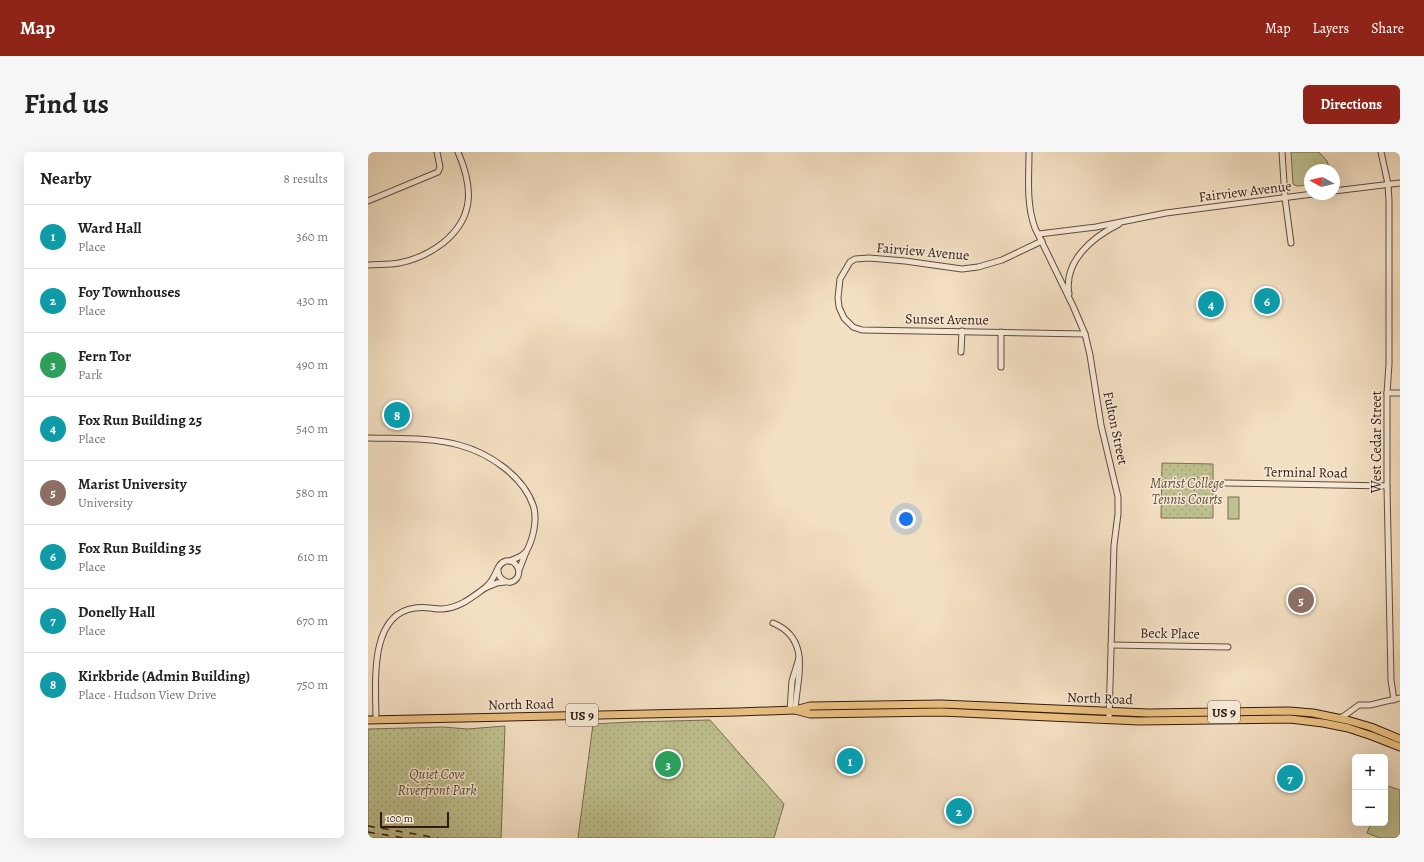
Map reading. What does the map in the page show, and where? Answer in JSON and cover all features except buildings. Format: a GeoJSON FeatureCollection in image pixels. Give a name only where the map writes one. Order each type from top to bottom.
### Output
{"type":"FeatureCollection","features":[{"type":"Feature","properties":{"kind":"highway","name":"North Road"},"geometry":{"type":"LineString","coordinates":[[368,720],[793,710],[810,706],[912,704],[1109,712],[1162,713],[1280,711],[1314,713],[1338,718]]}},
{"type":"Feature","properties":{"kind":"highway","name":"North Road"},"geometry":{"type":"LineString","coordinates":[[793,710],[810,714],[932,712],[1161,721],[1278,718],[1331,725],[1363,733],[1400,747]]}},
{"type":"Feature","properties":{"kind":"highway","name":"US 9"},"geometry":{"type":"LineString","coordinates":[[1338,718],[1371,727],[1400,739]]}},
{"type":"Feature","properties":{"kind":"street"},"geometry":{"type":"LineString","coordinates":[[368,201],[438,172],[440,167],[437,152]]}},
{"type":"Feature","properties":{"kind":"street"},"geometry":{"type":"LineString","coordinates":[[368,265],[390,264],[414,259],[434,249],[457,229],[466,214],[469,197],[466,178],[458,152]]}},
{"type":"Feature","properties":{"kind":"street","name":"Fulton Street"},"geometry":{"type":"LineString","coordinates":[[1029,152],[1029,205],[1033,222],[1072,302],[1085,334],[1091,360],[1100,421],[1116,484],[1119,503],[1114,540],[1112,644],[1108,720]]}},
{"type":"Feature","properties":{"kind":"street"},"geometry":{"type":"LineString","coordinates":[[1282,152],[1285,198],[1291,243]]}},
{"type":"Feature","properties":{"kind":"street","name":"West Cedar Street"},"geometry":{"type":"LineString","coordinates":[[1381,152],[1388,184],[1389,201],[1387,486],[1391,686],[1393,700]]}},
{"type":"Feature","properties":{"kind":"street"},"geometry":{"type":"LineString","coordinates":[[1340,190],[1400,183]]}},
{"type":"Feature","properties":{"kind":"street","name":"Fairview Avenue"},"geometry":{"type":"LineString","coordinates":[[1038,234],[1083,229],[1133,219],[1210,207],[1304,195]]}},
{"type":"Feature","properties":{"kind":"street","name":"Fairview Avenue"},"geometry":{"type":"LineString","coordinates":[[1072,302],[1068,281],[1080,254],[1100,235],[1113,227],[1133,219]]}},
{"type":"Feature","properties":{"kind":"street","name":"Fairview Avenue"},"geometry":{"type":"LineString","coordinates":[[839,289],[840,280],[844,272],[850,262],[855,259],[870,258],[906,261],[962,269],[978,267],[1002,260],[1042,241]]}},
{"type":"Feature","properties":{"kind":"street","name":"Sunset Avenue"},"geometry":{"type":"LineString","coordinates":[[839,289],[839,307],[844,318],[853,327],[862,330],[1085,334]]}},
{"type":"Feature","properties":{"kind":"street"},"geometry":{"type":"LineString","coordinates":[[961,352],[962,331]]}},
{"type":"Feature","properties":{"kind":"street"},"geometry":{"type":"LineString","coordinates":[[1001,332],[1001,368]]}},
{"type":"Feature","properties":{"kind":"street"},"geometry":{"type":"LineString","coordinates":[[1387,393],[1400,393]]}},
{"type":"Feature","properties":{"kind":"street"},"geometry":{"type":"LineString","coordinates":[[368,438],[417,439],[451,443],[476,451],[500,465],[521,485],[529,496],[535,517],[531,541],[517,578],[511,582],[497,583],[485,588],[463,604],[452,608],[442,609],[416,607],[404,610],[394,616],[387,624],[382,631],[377,654],[376,720]]}},
{"type":"Feature","properties":{"kind":"street","name":"Terminal Road"},"geometry":{"type":"LineString","coordinates":[[1225,483],[1387,486]]}},
{"type":"Feature","properties":{"kind":"street"},"geometry":{"type":"LineString","coordinates":[[485,588],[492,580],[501,564],[521,556],[526,552]]}},
{"type":"Feature","properties":{"kind":"street"},"geometry":{"type":"LineString","coordinates":[[510,561],[516,565],[519,571]]}},
{"type":"Feature","properties":{"kind":"street"},"geometry":{"type":"LineString","coordinates":[[498,570],[499,577],[505,582]]}},
{"type":"Feature","properties":{"kind":"street"},"geometry":{"type":"LineString","coordinates":[[773,623],[791,635],[800,657],[793,710]]}},
{"type":"Feature","properties":{"kind":"street","name":"Beck Place"},"geometry":{"type":"LineString","coordinates":[[1112,644],[1228,647]]}},
{"type":"Feature","properties":{"kind":"street"},"geometry":{"type":"LineString","coordinates":[[1338,718],[1344,716],[1356,706],[1370,705],[1400,698]]}},
{"type":"Feature","properties":{"kind":"green space"},"geometry":{"type":"Polygon","coordinates":[[[1291,152],[1319,152],[1328,164],[1304,164],[1304,185],[1297,186],[1293,184],[1291,152]]]}},
{"type":"Feature","properties":{"kind":"green space","name":"Marist College Tennis Courts"},"geometry":{"type":"Polygon","coordinates":[[[1162,463],[1213,464],[1213,518],[1161,518],[1162,463]]]}},
{"type":"Feature","properties":{"kind":"green space"},"geometry":{"type":"Polygon","coordinates":[[[1228,497],[1239,497],[1239,519],[1228,519],[1228,497]]]}},
{"type":"Feature","properties":{"kind":"green space"},"geometry":{"type":"Polygon","coordinates":[[[710,720],[784,804],[774,838],[578,838],[593,724],[710,720]]]}},
{"type":"Feature","properties":{"kind":"green space","name":"Quiet Cove Riverfront Park"},"geometry":{"type":"Polygon","coordinates":[[[505,726],[501,838],[368,838],[368,729],[444,727],[467,729],[505,726]]]}},
{"type":"Feature","properties":{"kind":"green space"},"geometry":{"type":"Polygon","coordinates":[[[1388,786],[1400,790],[1400,838],[1380,838],[1367,833],[1370,826],[1388,826],[1388,786]]]}},
{"type":"Feature","properties":{"kind":"railway"},"geometry":{"type":"LineString","coordinates":[[368,826],[438,838]]}},
{"type":"Feature","properties":{"kind":"railway"},"geometry":{"type":"LineString","coordinates":[[368,832],[404,838]]}},
{"type":"Feature","properties":{"kind":"place","name":"Fox Run Building 35"},"geometry":{"type":"Point","coordinates":[1267,301]}},
{"type":"Feature","properties":{"kind":"place","name":"Fox Run Building 25"},"geometry":{"type":"Point","coordinates":[1211,304]}},
{"type":"Feature","properties":{"kind":"place","name":"Kirkbride (Admin Building)"},"geometry":{"type":"Point","coordinates":[397,415]}},
{"type":"Feature","properties":{"kind":"place","name":"Marist University"},"geometry":{"type":"Point","coordinates":[1301,600]}},
{"type":"Feature","properties":{"kind":"place","name":"Ward Hall"},"geometry":{"type":"Point","coordinates":[850,761]}},
{"type":"Feature","properties":{"kind":"place","name":"Fern Tor"},"geometry":{"type":"Point","coordinates":[668,764]}},
{"type":"Feature","properties":{"kind":"place","name":"Donelly Hall"},"geometry":{"type":"Point","coordinates":[1290,778]}},
{"type":"Feature","properties":{"kind":"place","name":"Foy Townhouses"},"geometry":{"type":"Point","coordinates":[959,811]}}]}
